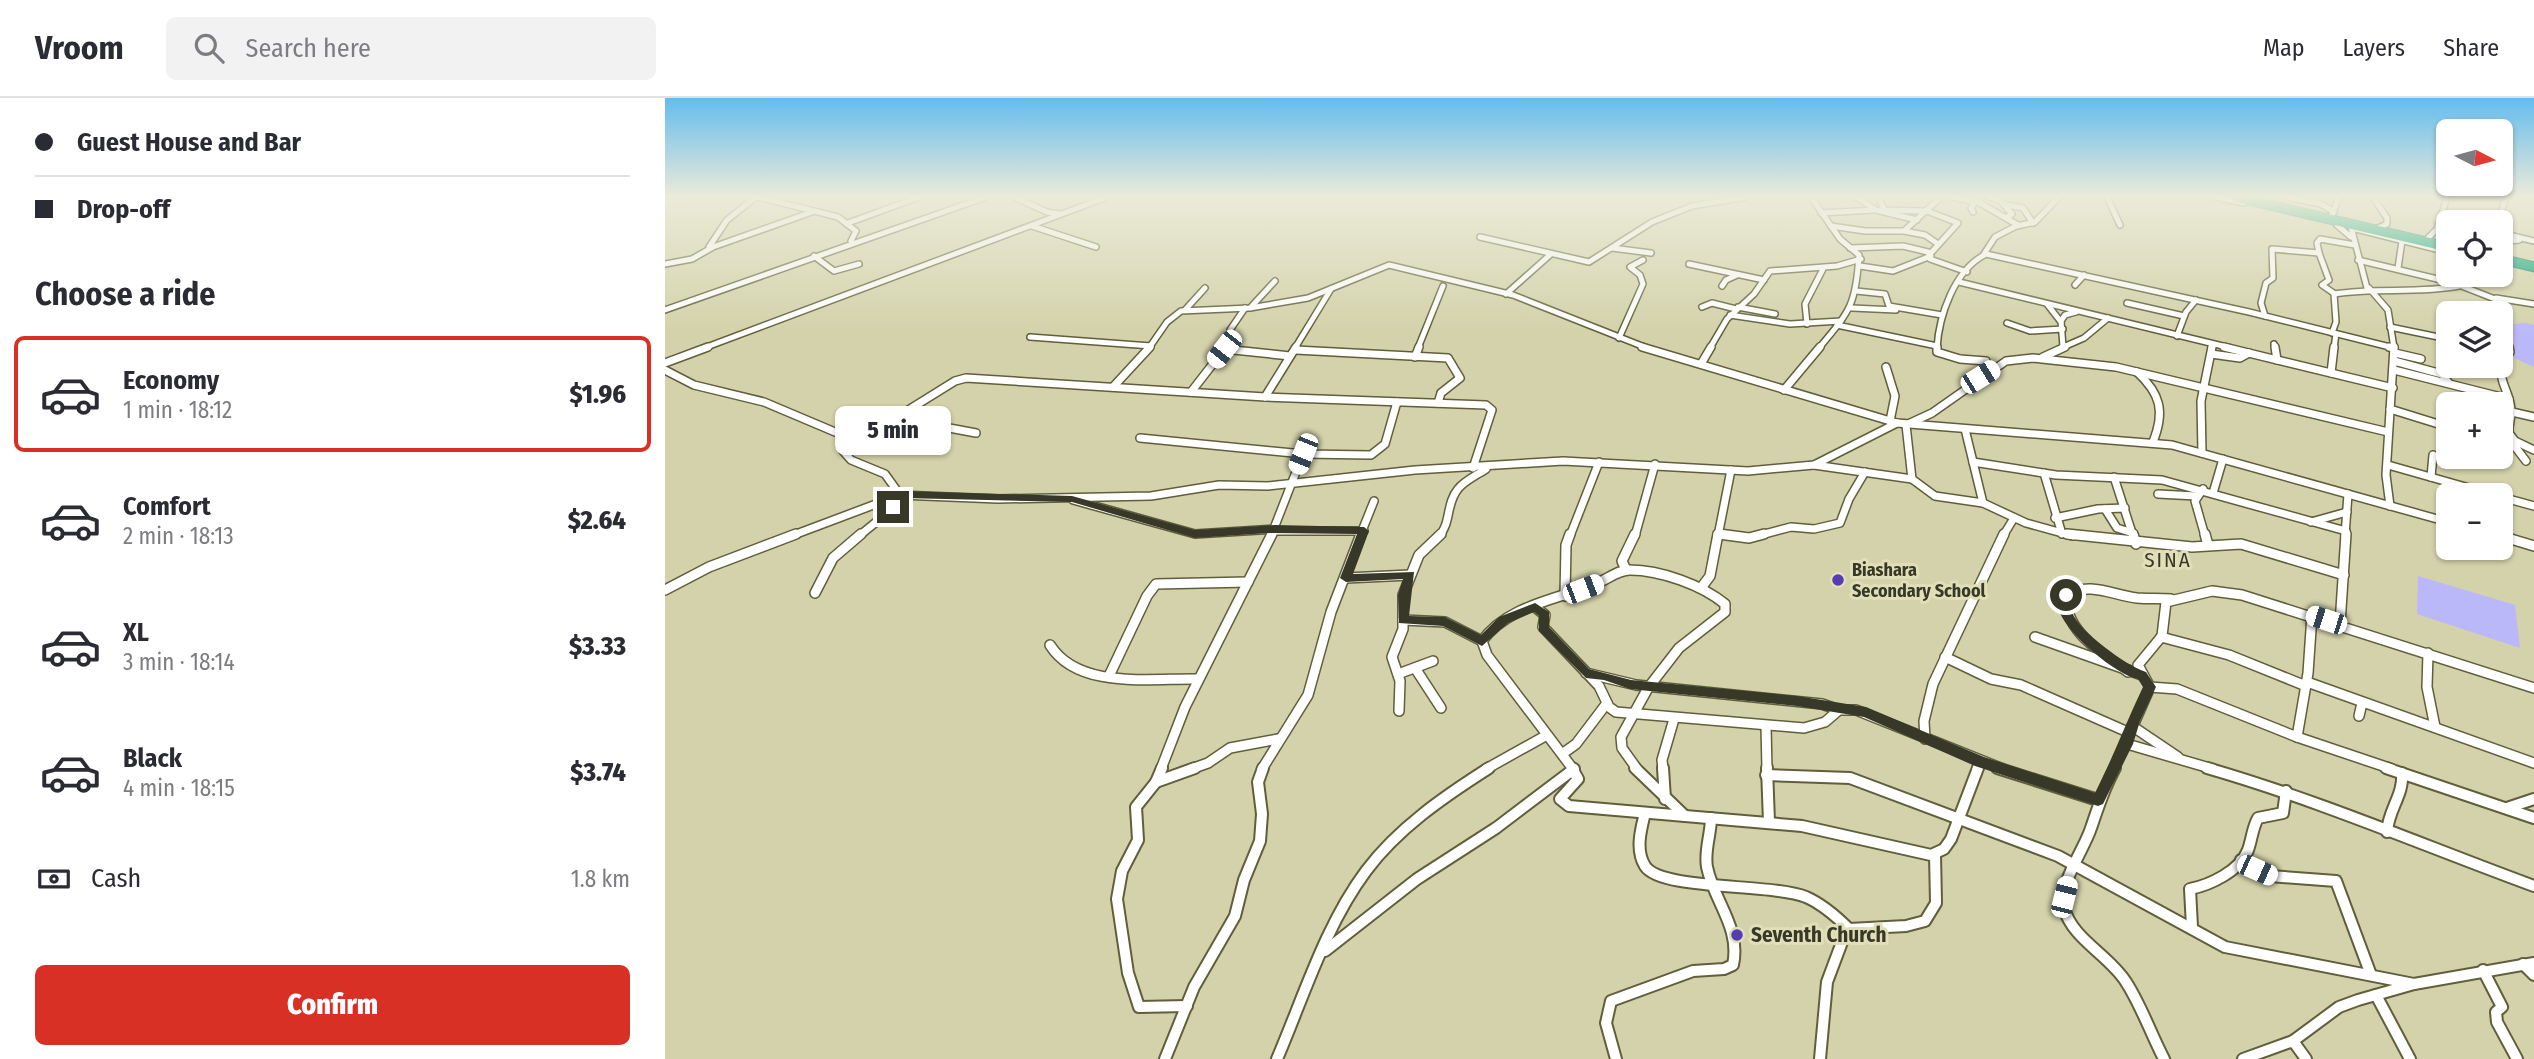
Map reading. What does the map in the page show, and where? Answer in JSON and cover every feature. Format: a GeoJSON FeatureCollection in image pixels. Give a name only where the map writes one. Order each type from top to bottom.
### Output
{"type":"FeatureCollection","features":[{"type":"Feature","properties":{"kind":"highway"},"geometry":{"type":"LineString","coordinates":[[2513,262],[2534,267]]}},
{"type":"Feature","properties":{"kind":"street"},"geometry":{"type":"LineString","coordinates":[[707,250],[712,242]]}},
{"type":"Feature","properties":{"kind":"street"},"geometry":{"type":"LineString","coordinates":[[665,264],[692,259],[730,242]]}},
{"type":"Feature","properties":{"kind":"street"},"geometry":{"type":"LineString","coordinates":[[665,310],[852,242]]}},
{"type":"Feature","properties":{"kind":"street"},"geometry":{"type":"LineString","coordinates":[[665,363],[990,242]]}},
{"type":"Feature","properties":{"kind":"street"},"geometry":{"type":"LineString","coordinates":[[1080,242],[1096,247]]}},
{"type":"Feature","properties":{"kind":"street"},"geometry":{"type":"LineString","coordinates":[[1500,242],[1588,262],[1621,242]]}},
{"type":"Feature","properties":{"kind":"street"},"geometry":{"type":"LineString","coordinates":[[1784,390],[1852,308],[1861,262],[1845,242]]}},
{"type":"Feature","properties":{"kind":"street"},"geometry":{"type":"LineString","coordinates":[[1879,242],[1881,247]]}},
{"type":"Feature","properties":{"kind":"street"},"geometry":{"type":"LineString","coordinates":[[1701,364],[1730,315],[1754,294],[1770,271],[1779,268],[1823,269],[1861,262],[1893,271],[1930,255],[1938,244],[1935,242]]}},
{"type":"Feature","properties":{"kind":"street"},"geometry":{"type":"LineString","coordinates":[[1986,361],[1947,357],[1937,352],[1937,346],[1942,315],[1959,282],[1992,242]]}},
{"type":"Feature","properties":{"kind":"street"},"geometry":{"type":"LineString","coordinates":[[2318,242],[2319,253],[2329,278],[2322,285],[2335,294],[2368,288],[2437,290],[2454,287]]}},
{"type":"Feature","properties":{"kind":"street"},"geometry":{"type":"LineString","coordinates":[[2340,242],[2355,245]]}},
{"type":"Feature","properties":{"kind":"street"},"geometry":{"type":"LineString","coordinates":[[2354,242],[2368,288],[2384,303],[2394,355],[2386,490],[2391,506]]}},
{"type":"Feature","properties":{"kind":"street"},"geometry":{"type":"LineString","coordinates":[[2398,268],[2402,242]]}},
{"type":"Feature","properties":{"kind":"street"},"geometry":{"type":"LineString","coordinates":[[2407,242],[2436,247]]}},
{"type":"Feature","properties":{"kind":"street"},"geometry":{"type":"LineString","coordinates":[[1850,247],[1903,246],[1930,255]]}},
{"type":"Feature","properties":{"kind":"street"},"geometry":{"type":"LineString","coordinates":[[1612,248],[1651,253]]}},
{"type":"Feature","properties":{"kind":"street"},"geometry":{"type":"LineString","coordinates":[[2265,316],[2262,296],[2266,283],[2273,278],[2272,249],[2319,253]]}},
{"type":"Feature","properties":{"kind":"street"},"geometry":{"type":"LineString","coordinates":[[1506,294],[1551,254]]}},
{"type":"Feature","properties":{"kind":"street"},"geometry":{"type":"LineString","coordinates":[[1984,254],[2334,333],[2442,373],[2448,382]]}},
{"type":"Feature","properties":{"kind":"street"},"geometry":{"type":"LineString","coordinates":[[1930,255],[1932,262],[1967,272]]}},
{"type":"Feature","properties":{"kind":"street"},"geometry":{"type":"LineString","coordinates":[[814,256],[834,271],[859,264]]}},
{"type":"Feature","properties":{"kind":"street"},"geometry":{"type":"LineString","coordinates":[[1619,338],[1643,284],[1640,275],[1630,267],[1643,260]]}},
{"type":"Feature","properties":{"kind":"street"},"geometry":{"type":"LineString","coordinates":[[2358,260],[2436,279]]}},
{"type":"Feature","properties":{"kind":"street"},"geometry":{"type":"LineString","coordinates":[[1689,264],[1764,280]]}},
{"type":"Feature","properties":{"kind":"street"},"geometry":{"type":"LineString","coordinates":[[1185,310],[1248,308],[1308,298],[1389,265],[1506,294],[1619,338],[1906,425],[2153,442],[2202,453],[2436,519]]}},
{"type":"Feature","properties":{"kind":"street"},"geometry":{"type":"LineString","coordinates":[[1807,324],[1805,304],[1823,269]]}},
{"type":"Feature","properties":{"kind":"street"},"geometry":{"type":"LineString","coordinates":[[1722,286],[1726,280],[1737,275]]}},
{"type":"Feature","properties":{"kind":"street"},"geometry":{"type":"LineString","coordinates":[[2075,285],[2084,275]]}},
{"type":"Feature","properties":{"kind":"street"},"geometry":{"type":"LineString","coordinates":[[1191,392],[1233,337],[1230,330],[1275,281]]}},
{"type":"Feature","properties":{"kind":"street"},"geometry":{"type":"LineString","coordinates":[[1959,282],[2393,388]]}},
{"type":"Feature","properties":{"kind":"street"},"geometry":{"type":"LineString","coordinates":[[1999,282],[2000,292]]}},
{"type":"Feature","properties":{"kind":"street"},"geometry":{"type":"LineString","coordinates":[[1415,357],[1443,286]]}},
{"type":"Feature","properties":{"kind":"street"},"geometry":{"type":"LineString","coordinates":[[2462,287],[2496,298],[2534,304]]}},
{"type":"Feature","properties":{"kind":"street"},"geometry":{"type":"LineString","coordinates":[[1113,387],[1151,346],[1167,322],[1185,310],[1205,288]]}},
{"type":"Feature","properties":{"kind":"street"},"geometry":{"type":"LineString","coordinates":[[1265,397],[1331,289]]}},
{"type":"Feature","properties":{"kind":"street"},"geometry":{"type":"LineString","coordinates":[[1856,290],[1885,294],[1889,306],[1896,310]]}},
{"type":"Feature","properties":{"kind":"street"},"geometry":{"type":"LineString","coordinates":[[2332,373],[2335,294]]}},
{"type":"Feature","properties":{"kind":"street"},"geometry":{"type":"LineString","coordinates":[[2177,336],[2184,316],[2196,300]]}},
{"type":"Feature","properties":{"kind":"street"},"geometry":{"type":"LineString","coordinates":[[1702,307],[1712,303],[1737,308],[1751,307],[1775,314]]}},
{"type":"Feature","properties":{"kind":"street"},"geometry":{"type":"LineString","coordinates":[[2127,303],[2184,316]]}},
{"type":"Feature","properties":{"kind":"street"},"geometry":{"type":"LineString","coordinates":[[2046,304],[2062,326]]}},
{"type":"Feature","properties":{"kind":"street"},"geometry":{"type":"LineString","coordinates":[[1852,308],[1942,315]]}},
{"type":"Feature","properties":{"kind":"street"},"geometry":{"type":"LineString","coordinates":[[2063,347],[2062,326],[2065,315],[2078,311]]}},
{"type":"Feature","properties":{"kind":"street"},"geometry":{"type":"LineString","coordinates":[[1730,315],[1783,324],[1839,323],[1937,346]]}},
{"type":"Feature","properties":{"kind":"street"},"geometry":{"type":"LineString","coordinates":[[2037,358],[2093,332],[2108,318]]}},
{"type":"Feature","properties":{"kind":"street"},"geometry":{"type":"LineString","coordinates":[[2007,323],[2030,331],[2062,326]]}},
{"type":"Feature","properties":{"kind":"street"},"geometry":{"type":"LineString","coordinates":[[2390,327],[2436,337]]}},
{"type":"Feature","properties":{"kind":"street"},"geometry":{"type":"LineString","coordinates":[[1030,337],[1151,346]]}},
{"type":"Feature","properties":{"kind":"street"},"geometry":{"type":"LineString","coordinates":[[2274,344],[2277,360]]}},
{"type":"Feature","properties":{"kind":"street"},"geometry":{"type":"LineString","coordinates":[[2202,453],[2201,404],[2213,345]]}},
{"type":"Feature","properties":{"kind":"street"},"geometry":{"type":"LineString","coordinates":[[1224,349],[1290,356]]}},
{"type":"Feature","properties":{"kind":"street"},"geometry":{"type":"LineString","coordinates":[[1296,350],[1448,358],[1460,378],[1441,393],[1438,403]]}},
{"type":"Feature","properties":{"kind":"street"},"geometry":{"type":"LineString","coordinates":[[2211,354],[2240,358],[2249,353]]}},
{"type":"Feature","properties":{"kind":"street"},"geometry":{"type":"LineString","coordinates":[[2394,355],[2422,361]]}},
{"type":"Feature","properties":{"kind":"street"},"geometry":{"type":"LineString","coordinates":[[1906,425],[1932,413],[2007,361],[2037,358],[2090,362],[2136,371],[2388,432]]}},
{"type":"Feature","properties":{"kind":"street"},"geometry":{"type":"LineString","coordinates":[[1886,367],[1895,402],[1894,422]]}},
{"type":"Feature","properties":{"kind":"street"},"geometry":{"type":"LineString","coordinates":[[665,370],[703,387],[764,402],[854,440]]}},
{"type":"Feature","properties":{"kind":"street"},"geometry":{"type":"LineString","coordinates":[[2395,370],[2484,392]]}},
{"type":"Feature","properties":{"kind":"street"},"geometry":{"type":"LineString","coordinates":[[2136,371],[2153,386],[2161,401],[2162,410],[2153,442]]}},
{"type":"Feature","properties":{"kind":"street"},"geometry":{"type":"LineString","coordinates":[[900,495],[885,474],[851,460],[843,451],[854,440],[966,377],[1265,397],[1438,403],[1491,408],[1473,468]]}},
{"type":"Feature","properties":{"kind":"street"},"geometry":{"type":"LineString","coordinates":[[1140,438],[1303,454],[1362,456],[1377,453],[1385,444],[1397,402]]}},
{"type":"Feature","properties":{"kind":"street"},"geometry":{"type":"LineString","coordinates":[[2390,405],[2436,423]]}},
{"type":"Feature","properties":{"kind":"street"},"geometry":{"type":"LineString","coordinates":[[2513,412],[2534,417]]}},
{"type":"Feature","properties":{"kind":"street"},"geometry":{"type":"LineString","coordinates":[[896,418],[976,433]]}},
{"type":"Feature","properties":{"kind":"street"},"geometry":{"type":"LineString","coordinates":[[1814,465],[1894,422]]}},
{"type":"Feature","properties":{"kind":"street"},"geometry":{"type":"LineString","coordinates":[[1906,425],[1905,436],[1912,480]]}},
{"type":"Feature","properties":{"kind":"street"},"geometry":{"type":"LineString","coordinates":[[1965,429],[1983,503]]}},
{"type":"Feature","properties":{"kind":"street"},"geometry":{"type":"LineString","coordinates":[[2513,442],[2534,450]]}},
{"type":"Feature","properties":{"kind":"street"},"geometry":{"type":"LineString","coordinates":[[2513,443],[2526,461]]}},
{"type":"Feature","properties":{"kind":"street"},"geometry":{"type":"LineString","coordinates":[[1187,1006],[1139,1007],[1128,973],[1117,899],[1122,871],[1138,840],[1136,807],[1141,797],[1156,782],[1198,679],[1274,530],[1303,454]]}},
{"type":"Feature","properties":{"kind":"street"},"geometry":{"type":"LineString","coordinates":[[2431,477],[2433,455]]}},
{"type":"Feature","properties":{"kind":"street"},"geometry":{"type":"LineString","coordinates":[[2213,493],[2223,459]]}},
{"type":"Feature","properties":{"kind":"street"},"geometry":{"type":"LineString","coordinates":[[665,590],[709,567],[900,495],[1072,499],[1151,496],[1219,485],[1268,486],[1292,481],[1415,470],[1563,461],[1731,470],[1814,465],[1865,471],[1912,480],[1935,496],[1983,503],[2014,518],[2062,534],[2136,544],[2253,546],[2344,575]]}},
{"type":"Feature","properties":{"kind":"street"},"geometry":{"type":"LineString","coordinates":[[1565,596],[1566,545],[1599,462]]}},
{"type":"Feature","properties":{"kind":"street"},"geometry":{"type":"LineString","coordinates":[[1973,462],[2044,473],[2162,480],[2203,489],[2346,531]]}},
{"type":"Feature","properties":{"kind":"street"},"geometry":{"type":"LineString","coordinates":[[1626,570],[1622,561],[1635,535],[1655,464]]}},
{"type":"Feature","properties":{"kind":"street"},"geometry":{"type":"LineString","coordinates":[[2388,465],[2452,483]]}},
{"type":"Feature","properties":{"kind":"street"},"geometry":{"type":"LineString","coordinates":[[1399,711],[1400,681],[1392,657],[1394,646],[1403,629],[1403,595],[1410,575],[1419,555],[1445,530],[1450,503],[1458,488],[1488,467]]}},
{"type":"Feature","properties":{"kind":"street"},"geometry":{"type":"LineString","coordinates":[[1701,588],[1710,576],[1731,470]]}},
{"type":"Feature","properties":{"kind":"street"},"geometry":{"type":"LineString","coordinates":[[1717,534],[1749,538],[1790,528],[1814,529],[1840,523],[1849,499],[1865,471]]}},
{"type":"Feature","properties":{"kind":"street"},"geometry":{"type":"LineString","coordinates":[[2044,473],[2055,518],[2062,534]]}},
{"type":"Feature","properties":{"kind":"street"},"geometry":{"type":"LineString","coordinates":[[2114,477],[2136,544]]}},
{"type":"Feature","properties":{"kind":"street"},"geometry":{"type":"LineString","coordinates":[[2158,494],[2196,496],[2203,489]]}},
{"type":"Feature","properties":{"kind":"street"},"geometry":{"type":"LineString","coordinates":[[2340,624],[2348,494]]}},
{"type":"Feature","properties":{"kind":"street"},"geometry":{"type":"LineString","coordinates":[[815,593],[837,554],[869,531],[893,507],[900,495]]}},
{"type":"Feature","properties":{"kind":"street"},"geometry":{"type":"LineString","coordinates":[[2196,496],[2208,545]]}},
{"type":"Feature","properties":{"kind":"street"},"geometry":{"type":"LineString","coordinates":[[1072,499],[1195,534],[1274,530],[1364,531]]}},
{"type":"Feature","properties":{"kind":"street"},"geometry":{"type":"LineString","coordinates":[[2513,500],[2534,506]]}},
{"type":"Feature","properties":{"kind":"street"},"geometry":{"type":"LineString","coordinates":[[1165,1059],[1207,961],[1234,916],[1244,880],[1260,841],[1262,814],[1258,782],[1269,750],[1308,695],[1331,612],[1374,501]]}},
{"type":"Feature","properties":{"kind":"street"},"geometry":{"type":"LineString","coordinates":[[2055,518],[2125,508]]}},
{"type":"Feature","properties":{"kind":"street"},"geometry":{"type":"LineString","coordinates":[[2105,509],[2112,524],[2133,533]]}},
{"type":"Feature","properties":{"kind":"street"},"geometry":{"type":"LineString","coordinates":[[2311,522],[2347,512]]}},
{"type":"Feature","properties":{"kind":"street"},"geometry":{"type":"LineString","coordinates":[[1925,739],[1924,712],[1945,657],[1999,542],[2014,518]]}},
{"type":"Feature","properties":{"kind":"street"},"geometry":{"type":"LineString","coordinates":[[2513,540],[2534,546]]}},
{"type":"Feature","properties":{"kind":"street"},"geometry":{"type":"LineString","coordinates":[[1482,641],[1504,620],[1626,570],[1653,573],[1676,583],[1701,588],[1724,601],[1726,611],[1685,641],[1650,685],[1636,715],[1623,732],[1622,748],[1632,765],[1685,816]]}},
{"type":"Feature","properties":{"kind":"street"},"geometry":{"type":"LineString","coordinates":[[1346,578],[1410,575]]}},
{"type":"Feature","properties":{"kind":"street"},"geometry":{"type":"LineString","coordinates":[[1109,676],[1147,596],[1156,584],[1248,582]]}},
{"type":"Feature","properties":{"kind":"street"},"geometry":{"type":"LineString","coordinates":[[2128,672],[2076,628],[2065,611],[2066,595],[2076,590],[2100,589],[2135,598],[2171,599],[2201,592],[2228,592],[2312,615],[2534,688]]}},
{"type":"Feature","properties":{"kind":"street"},"geometry":{"type":"LineString","coordinates":[[2150,687],[2142,675],[2140,661],[2156,647],[2161,637],[2166,602],[2171,599]]}},
{"type":"Feature","properties":{"kind":"street"},"geometry":{"type":"LineString","coordinates":[[1535,607],[1545,615],[1543,628],[1599,686],[1616,712],[1674,719],[1811,727],[1825,722],[1839,709]]}},
{"type":"Feature","properties":{"kind":"street"},"geometry":{"type":"LineString","coordinates":[[2297,737],[2306,684],[2312,615]]}},
{"type":"Feature","properties":{"kind":"street"},"geometry":{"type":"LineString","coordinates":[[1403,620],[1445,621],[1482,641],[1487,655],[1574,769],[1578,779],[1561,795],[1561,802],[1576,807],[1769,822],[1830,830],[1935,854],[1948,845],[1980,762]]}},
{"type":"Feature","properties":{"kind":"street"},"geometry":{"type":"LineString","coordinates":[[2035,637],[2142,675]]}},
{"type":"Feature","properties":{"kind":"street"},"geometry":{"type":"LineString","coordinates":[[2161,637],[2214,650],[2534,763]]}},
{"type":"Feature","properties":{"kind":"street"},"geometry":{"type":"LineString","coordinates":[[1050,645],[1062,662],[1095,676],[1198,679]]}},
{"type":"Feature","properties":{"kind":"street"},"geometry":{"type":"LineString","coordinates":[[2428,653],[2427,687],[2435,727]]}},
{"type":"Feature","properties":{"kind":"street"},"geometry":{"type":"LineString","coordinates":[[1945,657],[1991,679],[2021,685],[2131,729],[2182,761]]}},
{"type":"Feature","properties":{"kind":"street"},"geometry":{"type":"LineString","coordinates":[[1398,674],[1433,661]]}},
{"type":"Feature","properties":{"kind":"street"},"geometry":{"type":"LineString","coordinates":[[1415,668],[1441,708]]}},
{"type":"Feature","properties":{"kind":"street"},"geometry":{"type":"LineString","coordinates":[[1586,673],[1604,675],[1630,684],[1822,704],[1866,712],[1980,762],[2098,800]]}},
{"type":"Feature","properties":{"kind":"street"},"geometry":{"type":"LineString","coordinates":[[2150,687],[2127,744],[2098,800],[2091,829],[2073,863],[2064,897],[2067,920],[2119,971],[2164,1059]]}},
{"type":"Feature","properties":{"kind":"street"},"geometry":{"type":"LineString","coordinates":[[2150,687],[2177,689],[2297,737],[2534,818]]}},
{"type":"Feature","properties":{"kind":"street"},"geometry":{"type":"LineString","coordinates":[[1562,754],[1576,744],[1608,703]]}},
{"type":"Feature","properties":{"kind":"street"},"geometry":{"type":"LineString","coordinates":[[2359,716],[2362,703]]}},
{"type":"Feature","properties":{"kind":"street"},"geometry":{"type":"LineString","coordinates":[[1664,814],[1662,761],[1674,719]]}},
{"type":"Feature","properties":{"kind":"street"},"geometry":{"type":"LineString","coordinates":[[1766,726],[1769,822]]}},
{"type":"Feature","properties":{"kind":"street"},"geometry":{"type":"LineString","coordinates":[[1277,1059],[1351,894],[1367,870],[1405,831],[1480,775],[1547,735]]}},
{"type":"Feature","properties":{"kind":"street"},"geometry":{"type":"LineString","coordinates":[[1156,782],[1208,763],[1230,748],[1277,739]]}},
{"type":"Feature","properties":{"kind":"street"},"geometry":{"type":"LineString","coordinates":[[2127,744],[2286,791],[2387,832],[2534,886]]}},
{"type":"Feature","properties":{"kind":"street"},"geometry":{"type":"LineString","coordinates":[[1324,951],[1417,879],[1496,828],[1574,769]]}},
{"type":"Feature","properties":{"kind":"street"},"geometry":{"type":"LineString","coordinates":[[2387,832],[2388,813],[2403,793],[2402,773]]}},
{"type":"Feature","properties":{"kind":"street"},"geometry":{"type":"LineString","coordinates":[[1766,775],[1850,778],[2073,863],[2225,947],[2414,984]]}},
{"type":"Feature","properties":{"kind":"street"},"geometry":{"type":"LineString","coordinates":[[2192,927],[2190,889],[2211,886],[2241,860],[2248,851],[2253,823],[2258,818],[2283,813],[2286,791]]}},
{"type":"Feature","properties":{"kind":"street"},"geometry":{"type":"LineString","coordinates":[[2507,808],[2534,799]]}},
{"type":"Feature","properties":{"kind":"street"},"geometry":{"type":"LineString","coordinates":[[1645,813],[1638,845],[1645,866],[1651,873],[1669,882],[1713,883],[1806,898],[1849,929],[1906,926],[1925,921],[1936,903],[1935,854]]}},
{"type":"Feature","properties":{"kind":"street"},"geometry":{"type":"LineString","coordinates":[[1616,1059],[1605,1023],[1611,1001],[1693,971],[1724,969],[1733,965],[1735,950],[1730,923],[1706,859],[1711,838],[1711,818]]}},
{"type":"Feature","properties":{"kind":"street"},"geometry":{"type":"LineString","coordinates":[[2241,860],[2270,876],[2336,881],[2371,975]]}},
{"type":"Feature","properties":{"kind":"street"},"geometry":{"type":"LineString","coordinates":[[1820,1059],[1826,982],[1849,929]]}},
{"type":"Feature","properties":{"kind":"street"},"geometry":{"type":"LineString","coordinates":[[2243,1059],[2293,1041],[2339,1007],[2414,984],[2528,963],[2534,975]]}},
{"type":"Feature","properties":{"kind":"street"},"geometry":{"type":"LineString","coordinates":[[2483,970],[2502,1007],[2496,1012],[2497,1023],[2517,1059]]}},
{"type":"Feature","properties":{"kind":"street"},"geometry":{"type":"LineString","coordinates":[[2376,995],[2410,1059]]}},
{"type":"Feature","properties":{"kind":"street"},"geometry":{"type":"LineString","coordinates":[[2293,1041],[2306,1059]]}},
{"type":"Feature","properties":{"kind":"shaded area"},"geometry":{"type":"Polygon","coordinates":[[[2513,324],[2534,325],[2534,367],[2513,357],[2513,324]]]}},
{"type":"Feature","properties":{"kind":"shaded area"},"geometry":{"type":"Polygon","coordinates":[[[2418,576],[2515,605],[2520,648],[2417,614],[2418,576]]]}},
{"type":"Feature","properties":{"kind":"place","name":"Biashara Secondary School"},"geometry":{"type":"Point","coordinates":[1838,580]}},
{"type":"Feature","properties":{"kind":"place","name":"Seventh Church"},"geometry":{"type":"Point","coordinates":[1737,935]}},
{"type":"Feature","properties":{"kind":"district","name":"SINA"},"geometry":{"type":"Point","coordinates":[2168,560]}},
{"type":"Feature","properties":{"kind":"route"},"geometry":{"type":"LineString","coordinates":[[893,507],[900,495],[1072,499],[1195,534],[1275,529],[1274,531],[1364,531],[1346,578],[1410,575],[1403,595],[1403,620],[1445,621],[1482,641],[1485,635],[1504,620],[1535,607],[1545,615],[1543,628],[1586,673],[1604,675],[1630,684],[1797,701],[1866,712],[1948,750],[2098,800],[2127,744],[2133,721],[2150,687],[2142,675],[2128,672],[2076,628],[2065,611],[2066,595]]}}]}
